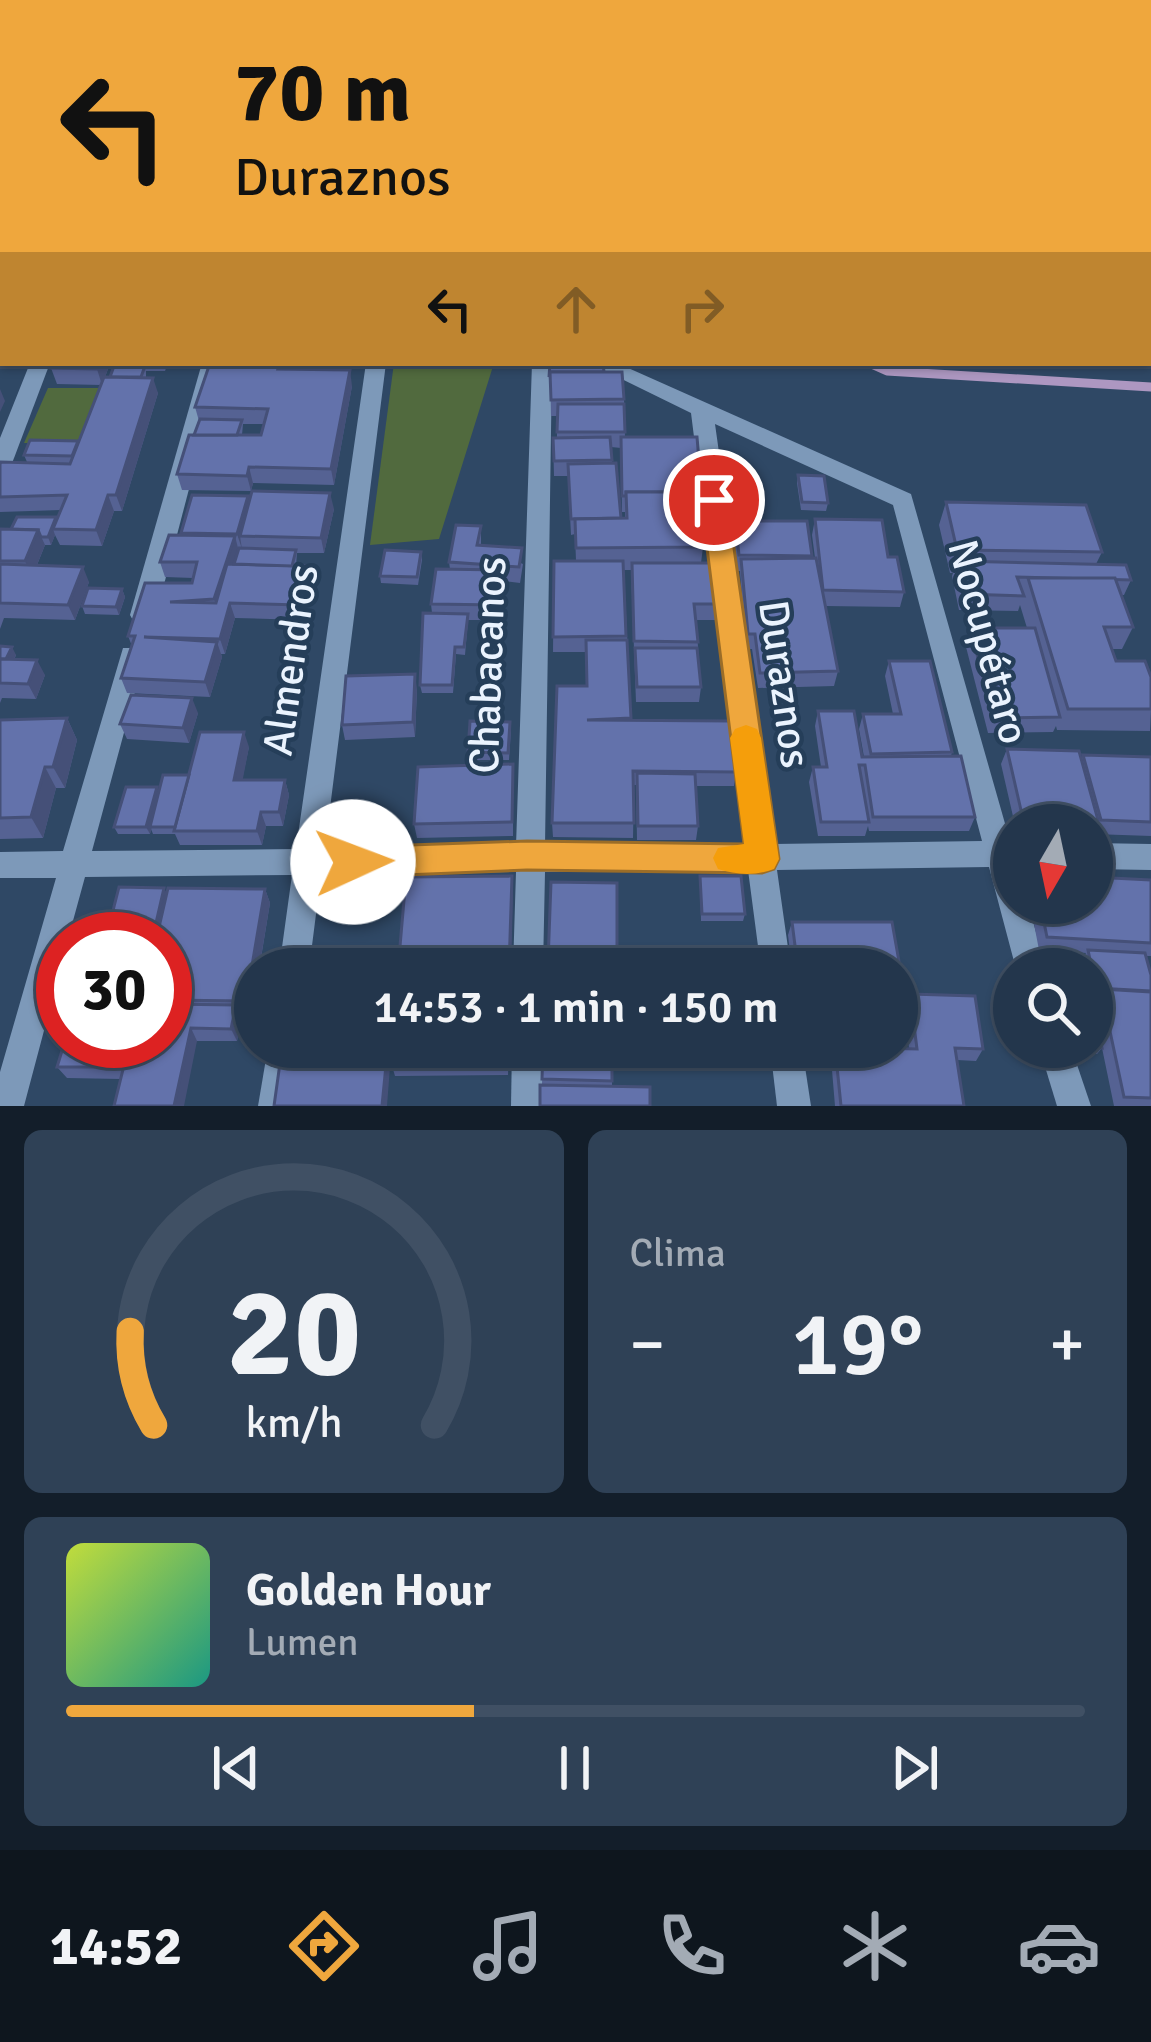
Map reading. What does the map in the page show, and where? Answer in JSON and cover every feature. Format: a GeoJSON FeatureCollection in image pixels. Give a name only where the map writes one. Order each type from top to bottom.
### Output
{"type":"FeatureCollection","features":[{"type":"Feature","properties":{"kind":"street"},"geometry":{"type":"LineString","coordinates":[[0,466],[39,366]]}},
{"type":"Feature","properties":{"kind":"street"},"geometry":{"type":"LineString","coordinates":[[7,1106],[211,366]]}},
{"type":"Feature","properties":{"kind":"street","name":"Almendros"},"geometry":{"type":"LineString","coordinates":[[298,948],[376,366]]}},
{"type":"Feature","properties":{"kind":"street","name":"Chabacanos"},"geometry":{"type":"LineString","coordinates":[[528,948],[542,366]]}},
{"type":"Feature","properties":{"kind":"street"},"geometry":{"type":"LineString","coordinates":[[605,366],[702,411]]}},
{"type":"Feature","properties":{"kind":"street","name":"Nocupétaro"},"geometry":{"type":"LineString","coordinates":[[702,411],[903,500],[993,809]]}},
{"type":"Feature","properties":{"kind":"street","name":"Duraznos"},"geometry":{"type":"LineString","coordinates":[[702,411],[773,948]]}},
{"type":"Feature","properties":{"kind":"street"},"geometry":{"type":"LineString","coordinates":[[0,865],[993,854]]}},
{"type":"Feature","properties":{"kind":"street"},"geometry":{"type":"LineString","coordinates":[[1113,856],[1151,857]]}},
{"type":"Feature","properties":{"kind":"street"},"geometry":{"type":"LineString","coordinates":[[275,1106],[281,1068]]}},
{"type":"Feature","properties":{"kind":"street"},"geometry":{"type":"LineString","coordinates":[[528,1068],[528,1106]]}},
{"type":"Feature","properties":{"kind":"street"},"geometry":{"type":"LineString","coordinates":[[789,1068],[794,1106]]}},
{"type":"Feature","properties":{"kind":"street"},"geometry":{"type":"LineString","coordinates":[[1062,1068],[1074,1106]]}},
{"type":"Feature","properties":{"kind":"green space"},"geometry":{"type":"Polygon","coordinates":[[[394,366],[493,366],[439,539],[370,545],[394,366]]]}},
{"type":"Feature","properties":{"kind":"green space"},"geometry":{"type":"Polygon","coordinates":[[[48,388],[99,388],[78,443],[24,443],[48,388]]]}},
{"type":"Feature","properties":{"kind":"building"},"geometry":{"type":"Polygon","coordinates":[[[52,366],[98,366],[97,369],[52,366]]]}},
{"type":"Feature","properties":{"kind":"building"},"geometry":{"type":"Polygon","coordinates":[[[114,366],[145,366],[141,377],[110,377],[114,366]]]}},
{"type":"Feature","properties":{"kind":"building"},"geometry":{"type":"Polygon","coordinates":[[[209,366],[350,370],[331,469],[249,467],[247,476],[177,474],[189,435],[261,435],[268,409],[195,407],[209,366]]]}},
{"type":"Feature","properties":{"kind":"building"},"geometry":{"type":"Polygon","coordinates":[[[550,366],[603,366],[604,372],[550,372],[549,377],[550,366]]]}},
{"type":"Feature","properties":{"kind":"building"},"geometry":{"type":"Polygon","coordinates":[[[550,372],[622,372],[624,399],[551,400],[550,372]]]}},
{"type":"Feature","properties":{"kind":"building"},"geometry":{"type":"Polygon","coordinates":[[[104,377],[153,378],[116,495],[108,495],[96,530],[53,529],[67,495],[0,497],[0,464],[70,464],[104,377]]]}},
{"type":"Feature","properties":{"kind":"building"},"geometry":{"type":"Polygon","coordinates":[[[558,404],[624,404],[625,432],[557,432],[558,404]]]}},
{"type":"Feature","properties":{"kind":"building"},"geometry":{"type":"Polygon","coordinates":[[[200,419],[242,420],[237,435],[194,435],[200,419]]]}},
{"type":"Feature","properties":{"kind":"building"},"geometry":{"type":"Polygon","coordinates":[[[610,437],[612,460],[554,461],[553,438],[610,437]]]}},
{"type":"Feature","properties":{"kind":"building"},"geometry":{"type":"Polygon","coordinates":[[[621,437],[697,437],[702,496],[698,492],[626,492],[622,496],[621,437]]]}},
{"type":"Feature","properties":{"kind":"building"},"geometry":{"type":"Polygon","coordinates":[[[30,440],[78,441],[72,456],[24,455],[30,440]]]}},
{"type":"Feature","properties":{"kind":"building"},"geometry":{"type":"Polygon","coordinates":[[[616,463],[621,518],[571,519],[568,464],[616,463]]]}},
{"type":"Feature","properties":{"kind":"building"},"geometry":{"type":"Polygon","coordinates":[[[798,475],[824,476],[828,503],[802,502],[798,475]]]}},
{"type":"Feature","properties":{"kind":"building"},"geometry":{"type":"Polygon","coordinates":[[[252,491],[330,493],[321,538],[240,536],[252,491]]]}},
{"type":"Feature","properties":{"kind":"building"},"geometry":{"type":"Polygon","coordinates":[[[626,492],[698,492],[703,547],[576,548],[575,519],[627,518],[626,492]]]}},
{"type":"Feature","properties":{"kind":"building"},"geometry":{"type":"Polygon","coordinates":[[[192,495],[248,496],[237,534],[181,533],[192,495]]]}},
{"type":"Feature","properties":{"kind":"building"},"geometry":{"type":"Polygon","coordinates":[[[946,502],[1086,505],[1102,552],[957,550],[946,502]]]}},
{"type":"Feature","properties":{"kind":"building"},"geometry":{"type":"Polygon","coordinates":[[[17,517],[56,517],[48,537],[41,537],[38,530],[11,529],[17,517]]]}},
{"type":"Feature","properties":{"kind":"building"},"geometry":{"type":"Polygon","coordinates":[[[815,519],[882,520],[888,557],[897,557],[904,592],[823,590],[815,519]]]}},
{"type":"Feature","properties":{"kind":"building"},"geometry":{"type":"Polygon","coordinates":[[[735,521],[807,521],[812,556],[739,555],[735,521]]]}},
{"type":"Feature","properties":{"kind":"building"},"geometry":{"type":"Polygon","coordinates":[[[456,525],[481,526],[477,545],[522,548],[519,567],[449,562],[456,525]]]}},
{"type":"Feature","properties":{"kind":"building"},"geometry":{"type":"Polygon","coordinates":[[[0,529],[38,530],[25,561],[0,561],[0,529]]]}},
{"type":"Feature","properties":{"kind":"building"},"geometry":{"type":"Polygon","coordinates":[[[169,535],[235,536],[214,599],[170,602],[216,603],[227,564],[308,566],[300,605],[230,603],[220,639],[144,637],[217,642],[205,682],[121,678],[145,583],[192,583],[197,562],[160,562],[169,535]]]}},
{"type":"Feature","properties":{"kind":"building"},"geometry":{"type":"Polygon","coordinates":[[[239,548],[296,550],[292,566],[234,564],[239,548]]]}},
{"type":"Feature","properties":{"kind":"building"},"geometry":{"type":"Polygon","coordinates":[[[385,550],[421,552],[417,577],[380,576],[385,550]]]}},
{"type":"Feature","properties":{"kind":"building"},"geometry":{"type":"Polygon","coordinates":[[[816,558],[838,671],[760,673],[755,634],[748,634],[741,559],[816,558]]]}},
{"type":"Feature","properties":{"kind":"building"},"geometry":{"type":"Polygon","coordinates":[[[554,561],[623,561],[626,636],[553,637],[554,561]]]}},
{"type":"Feature","properties":{"kind":"building"},"geometry":{"type":"Polygon","coordinates":[[[957,561],[1126,565],[1131,580],[1017,577],[1024,596],[964,594],[957,561]]]}},
{"type":"Feature","properties":{"kind":"building"},"geometry":{"type":"Polygon","coordinates":[[[632,563],[715,563],[719,604],[694,604],[698,642],[634,641],[632,563]]]}},
{"type":"Feature","properties":{"kind":"building"},"geometry":{"type":"Polygon","coordinates":[[[0,564],[83,567],[68,605],[0,603],[0,564]]]}},
{"type":"Feature","properties":{"kind":"building"},"geometry":{"type":"Polygon","coordinates":[[[436,569],[503,570],[499,605],[431,604],[436,569]]]}},
{"type":"Feature","properties":{"kind":"building"},"geometry":{"type":"Polygon","coordinates":[[[1028,578],[1115,578],[1133,627],[1104,627],[1116,661],[1145,661],[1151,677],[1151,709],[1068,709],[1028,578]]]}},
{"type":"Feature","properties":{"kind":"building"},"geometry":{"type":"Polygon","coordinates":[[[88,588],[122,589],[116,607],[82,606],[88,588]]]}},
{"type":"Feature","properties":{"kind":"building"},"geometry":{"type":"Polygon","coordinates":[[[423,613],[468,614],[464,647],[455,647],[452,685],[420,685],[423,613]]]}},
{"type":"Feature","properties":{"kind":"building"},"geometry":{"type":"Polygon","coordinates":[[[970,628],[1035,628],[1060,717],[994,718],[970,628]]]}},
{"type":"Feature","properties":{"kind":"building"},"geometry":{"type":"Polygon","coordinates":[[[586,640],[627,640],[631,718],[587,720],[732,721],[736,772],[633,771],[634,823],[552,823],[557,686],[587,686],[586,640]]]}},
{"type":"Feature","properties":{"kind":"building"},"geometry":{"type":"Polygon","coordinates":[[[0,646],[12,647],[6,659],[0,659],[0,646]]]}},
{"type":"Feature","properties":{"kind":"building"},"geometry":{"type":"Polygon","coordinates":[[[635,648],[697,648],[701,687],[637,687],[635,648]]]}},
{"type":"Feature","properties":{"kind":"building"},"geometry":{"type":"Polygon","coordinates":[[[0,659],[37,660],[28,684],[0,683],[0,659]]]}},
{"type":"Feature","properties":{"kind":"building"},"geometry":{"type":"Polygon","coordinates":[[[889,661],[930,661],[952,752],[871,754],[863,714],[901,714],[889,661]]]}},
{"type":"Feature","properties":{"kind":"building"},"geometry":{"type":"Polygon","coordinates":[[[415,674],[413,722],[342,725],[346,676],[415,674]]]}},
{"type":"Feature","properties":{"kind":"building"},"geometry":{"type":"Polygon","coordinates":[[[131,695],[192,698],[183,728],[120,724],[131,695]]]}},
{"type":"Feature","properties":{"kind":"building"},"geometry":{"type":"Polygon","coordinates":[[[818,711],[854,711],[862,757],[961,756],[975,817],[873,817],[865,765],[859,765],[869,822],[821,822],[813,767],[827,767],[818,711]]]}},
{"type":"Feature","properties":{"kind":"building"},"geometry":{"type":"Polygon","coordinates":[[[67,718],[53,767],[45,767],[31,817],[0,818],[0,720],[67,718]]]}},
{"type":"Feature","properties":{"kind":"building"},"geometry":{"type":"Polygon","coordinates":[[[470,721],[510,722],[508,753],[468,752],[470,721]]]}},
{"type":"Feature","properties":{"kind":"building"},"geometry":{"type":"Polygon","coordinates":[[[200,732],[244,732],[234,780],[285,780],[279,812],[261,812],[257,831],[174,831],[200,732]]]}},
{"type":"Feature","properties":{"kind":"building"},"geometry":{"type":"Polygon","coordinates":[[[1007,749],[1079,751],[1094,804],[1020,804],[1007,749]]]}},
{"type":"Feature","properties":{"kind":"building"},"geometry":{"type":"Polygon","coordinates":[[[1083,755],[1151,757],[1151,822],[1113,820],[1113,804],[1097,804],[1083,755]]]}},
{"type":"Feature","properties":{"kind":"building"},"geometry":{"type":"Polygon","coordinates":[[[513,764],[512,822],[414,824],[418,767],[513,764]]]}},
{"type":"Feature","properties":{"kind":"building"},"geometry":{"type":"Polygon","coordinates":[[[637,773],[695,774],[698,826],[638,826],[637,773]]]}},
{"type":"Feature","properties":{"kind":"building"},"geometry":{"type":"Polygon","coordinates":[[[163,775],[189,775],[175,827],[150,827],[163,775]]]}},
{"type":"Feature","properties":{"kind":"building"},"geometry":{"type":"Polygon","coordinates":[[[126,787],[157,787],[146,827],[114,827],[126,787]]]}},
{"type":"Feature","properties":{"kind":"building"},"geometry":{"type":"Polygon","coordinates":[[[512,876],[510,948],[400,948],[406,877],[512,876]]]}},
{"type":"Feature","properties":{"kind":"building"},"geometry":{"type":"Polygon","coordinates":[[[700,876],[741,876],[745,914],[702,914],[700,876]]]}},
{"type":"Feature","properties":{"kind":"building"},"geometry":{"type":"Polygon","coordinates":[[[1113,878],[1151,880],[1151,943],[1047,937],[1044,924],[1113,924],[1113,878]]]}},
{"type":"Feature","properties":{"kind":"building"},"geometry":{"type":"Polygon","coordinates":[[[551,882],[617,883],[617,948],[549,948],[551,882]]]}},
{"type":"Feature","properties":{"kind":"building"},"geometry":{"type":"Polygon","coordinates":[[[119,887],[164,888],[158,912],[113,912],[119,887]]]}},
{"type":"Feature","properties":{"kind":"building"},"geometry":{"type":"Polygon","coordinates":[[[168,888],[265,889],[255,948],[234,948],[234,1001],[192,1000],[192,912],[162,912],[168,888]]]}},
{"type":"Feature","properties":{"kind":"building"},"geometry":{"type":"Polygon","coordinates":[[[792,922],[892,922],[897,948],[795,948],[792,922]]]}},
{"type":"Feature","properties":{"kind":"building"},"geometry":{"type":"Polygon","coordinates":[[[1113,951],[1145,953],[1151,991],[1113,989],[1113,951]]]}},
{"type":"Feature","properties":{"kind":"building"},"geometry":{"type":"Polygon","coordinates":[[[1113,990],[1151,992],[1151,1098],[1124,1097],[1113,1045],[1113,990]]]}},
{"type":"Feature","properties":{"kind":"building"},"geometry":{"type":"Polygon","coordinates":[[[918,994],[975,996],[983,1049],[955,1048],[964,1106],[841,1106],[837,1068],[918,1068],[918,994]]]}},
{"type":"Feature","properties":{"kind":"building"},"geometry":{"type":"Polygon","coordinates":[[[192,1004],[234,1005],[231,1029],[192,1028],[192,1004]]]}},
{"type":"Feature","properties":{"kind":"building"},"geometry":{"type":"Polygon","coordinates":[[[123,1068],[182,1068],[174,1106],[114,1106],[123,1068]]]}},
{"type":"Feature","properties":{"kind":"building"},"geometry":{"type":"Polygon","coordinates":[[[279,1068],[386,1068],[382,1106],[274,1106],[279,1068]]]}},
{"type":"Feature","properties":{"kind":"building"},"geometry":{"type":"Polygon","coordinates":[[[542,1068],[612,1068],[612,1081],[542,1079],[542,1068]]]}},
{"type":"Feature","properties":{"kind":"building"},"geometry":{"type":"Polygon","coordinates":[[[540,1085],[650,1087],[650,1106],[540,1106],[540,1085]]]}},
{"type":"Feature","properties":{"kind":"waterway"},"geometry":{"type":"LineString","coordinates":[[876,366],[887,371],[1151,387]]}},
{"type":"Feature","properties":{"kind":"slow traffic"},"geometry":{"type":"LineString","coordinates":[[730,858],[762,859],[746,738]]}},
{"type":"Feature","properties":{"kind":"route"},"geometry":{"type":"LineString","coordinates":[[353,862],[527,856],[762,859],[714,500]]}}]}
